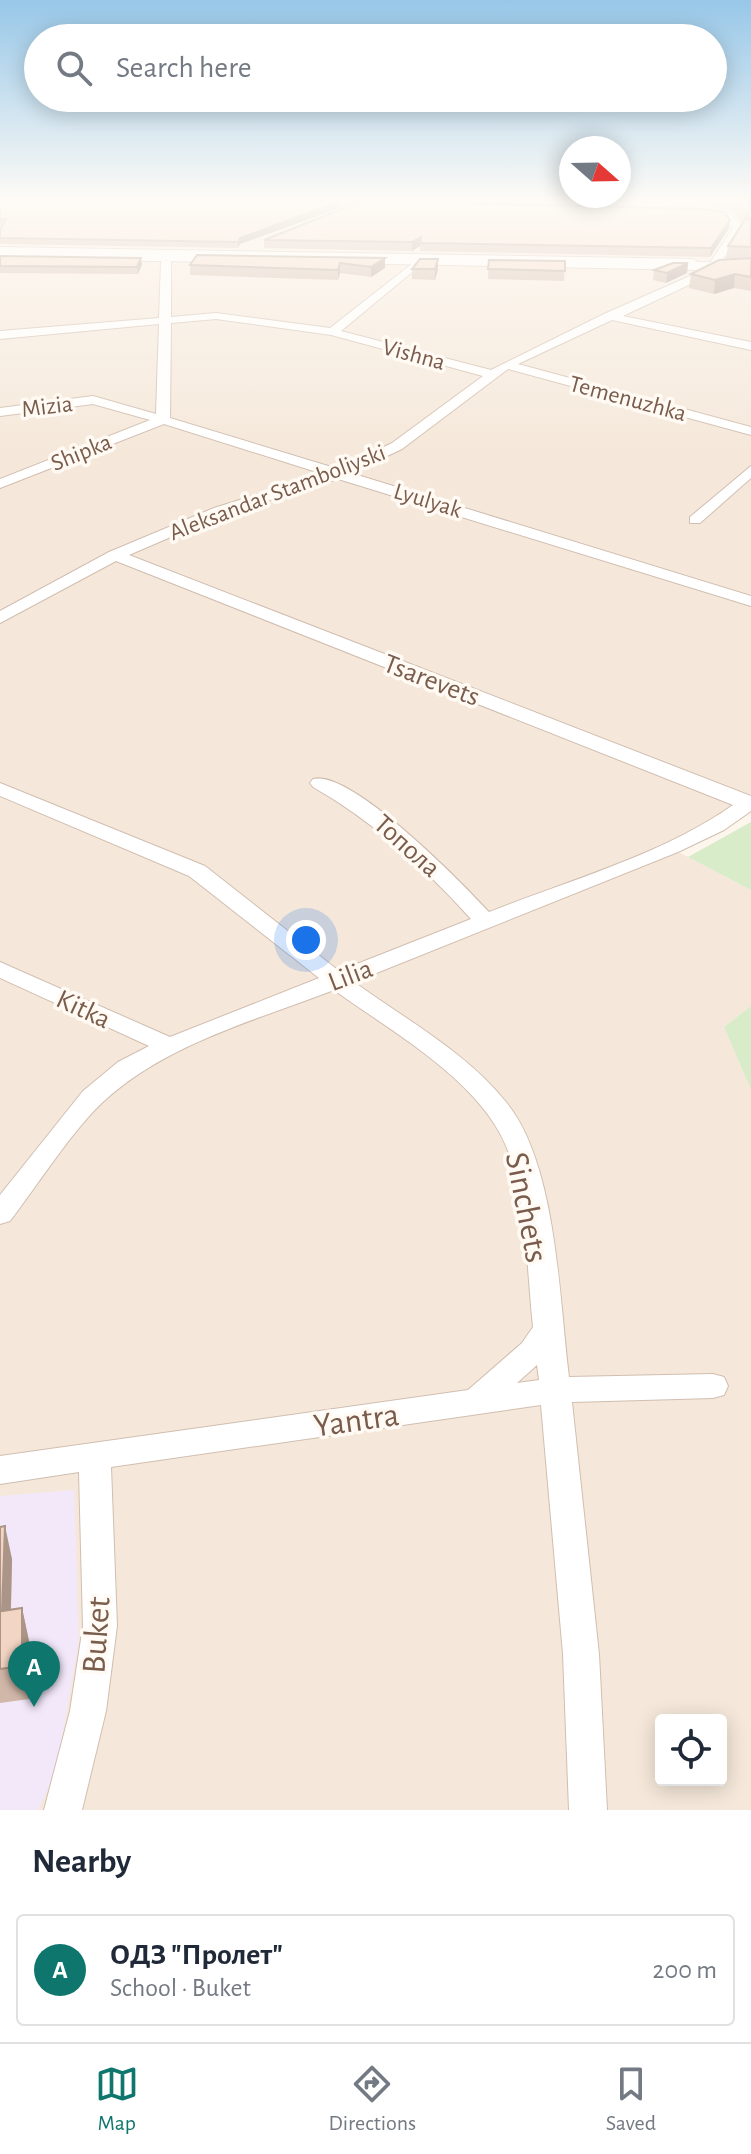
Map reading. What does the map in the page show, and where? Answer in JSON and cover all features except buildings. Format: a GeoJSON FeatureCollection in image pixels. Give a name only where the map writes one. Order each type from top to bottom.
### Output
{"type":"FeatureCollection","features":[{"type":"Feature","properties":{"kind":"street"},"geometry":{"type":"LineString","coordinates":[[163,420],[166,285]]}},
{"type":"Feature","properties":{"kind":"street"},"geometry":{"type":"LineString","coordinates":[[332,332],[389,285]]}},
{"type":"Feature","properties":{"kind":"street","name":"Aleksandar Stamboliyski"},"geometry":{"type":"LineString","coordinates":[[0,618],[115,555],[219,511],[341,473],[397,446],[506,365],[675,285]]}},
{"type":"Feature","properties":{"kind":"street","name":"Vishna"},"geometry":{"type":"LineString","coordinates":[[0,335],[216,316],[332,332],[494,375]]}},
{"type":"Feature","properties":{"kind":"street"},"geometry":{"type":"LineString","coordinates":[[608,316],[751,346]]}},
{"type":"Feature","properties":{"kind":"street","name":"Temenuzhka"},"geometry":{"type":"LineString","coordinates":[[506,365],[751,431]]}},
{"type":"Feature","properties":{"kind":"street","name":"Lyulyak"},"geometry":{"type":"LineString","coordinates":[[93,400],[341,473],[751,601]]}},
{"type":"Feature","properties":{"kind":"street","name":"Mizia"},"geometry":{"type":"LineString","coordinates":[[0,412],[93,400]]}},
{"type":"Feature","properties":{"kind":"street","name":"Shipka"},"geometry":{"type":"LineString","coordinates":[[0,484],[163,420]]}},
{"type":"Feature","properties":{"kind":"street"},"geometry":{"type":"LineString","coordinates":[[695,520],[751,470]]}},
{"type":"Feature","properties":{"kind":"street","name":"Tsarevets"},"geometry":{"type":"LineString","coordinates":[[115,555],[750,803]]}},
{"type":"Feature","properties":{"kind":"street","name":"Топола"},"geometry":{"type":"LineString","coordinates":[[320,783],[358,802],[392,827],[485,921]]}},
{"type":"Feature","properties":{"kind":"street","name":"Sinchets"},"geometry":{"type":"LineString","coordinates":[[0,789],[197,871],[336,980],[463,1072],[498,1109],[523,1157],[535,1214],[581,1654],[588,1810]]}},
{"type":"Feature","properties":{"kind":"street","name":"Lilia"},"geometry":{"type":"LineString","coordinates":[[0,1214],[92,1097],[127,1068],[169,1046],[671,848],[717,826],[750,803]]}},
{"type":"Feature","properties":{"kind":"street","name":"Kitka"},"geometry":{"type":"LineString","coordinates":[[0,969],[169,1046]]}},
{"type":"Feature","properties":{"kind":"street"},"geometry":{"type":"LineString","coordinates":[[475,1402],[524,1359],[548,1329]]}},
{"type":"Feature","properties":{"kind":"street","name":"Yantra"},"geometry":{"type":"LineString","coordinates":[[0,1470],[555,1390],[713,1386]]}},
{"type":"Feature","properties":{"kind":"street","name":"Buket"},"geometry":{"type":"LineString","coordinates":[[63,1810],[88,1711],[100,1626],[95,1457]]}},
{"type":"Feature","properties":{"kind":"shaded area"},"geometry":{"type":"Polygon","coordinates":[[[0,285],[751,285],[751,802],[671,848],[751,890],[751,1006],[724,1027],[751,1090],[751,1810],[0,1810],[0,285]]]}},
{"type":"Feature","properties":{"kind":"shaded area"},"geometry":{"type":"Polygon","coordinates":[[[74,1490],[79,1641],[56,1772],[38,1810],[0,1810],[0,1496],[74,1490]]]}},
{"type":"Feature","properties":{"kind":"green space"},"geometry":{"type":"Polygon","coordinates":[[[751,822],[751,890],[688,857],[751,822]]]}},
{"type":"Feature","properties":{"kind":"green space"},"geometry":{"type":"Polygon","coordinates":[[[751,1006],[751,1090],[724,1027],[751,1006]]]}},
{"type":"Feature","properties":{"kind":"place","name":"ОДЗ \"Пролет\""},"geometry":{"type":"Point","coordinates":[34,1707]}}]}
